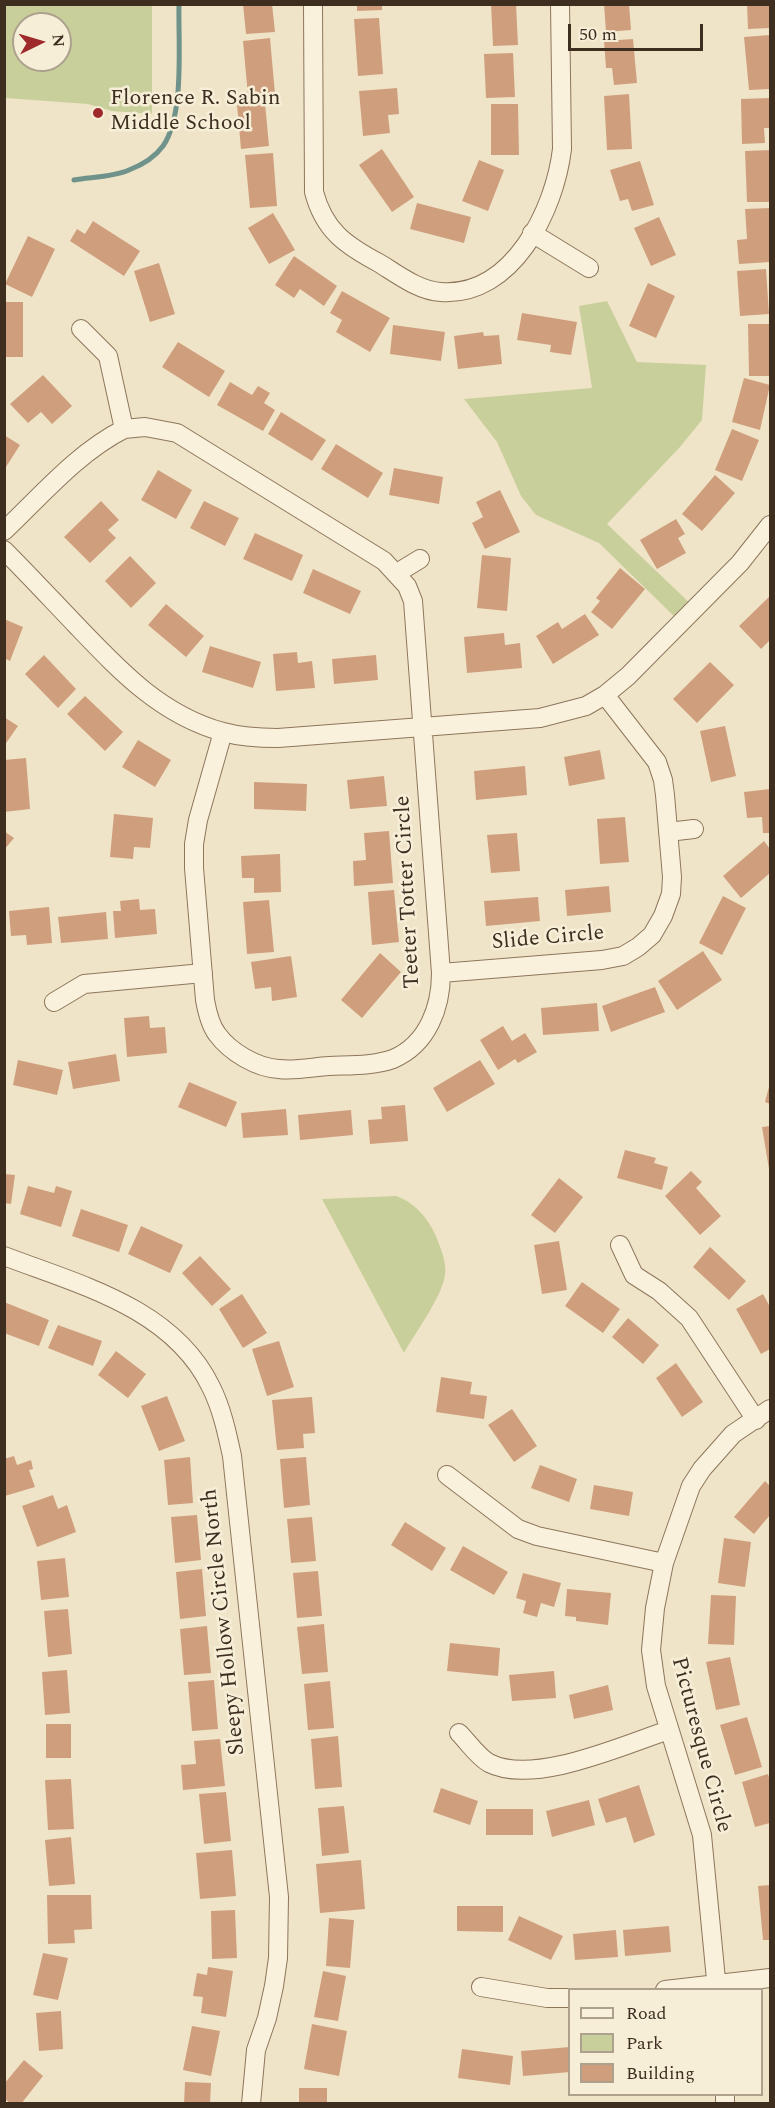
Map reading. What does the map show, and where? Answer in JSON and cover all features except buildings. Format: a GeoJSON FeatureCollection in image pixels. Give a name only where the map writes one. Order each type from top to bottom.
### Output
{"type":"FeatureCollection","features":[{"type":"Feature","properties":{"kind":"street"},"geometry":{"type":"LineString","coordinates":[[313,4],[314,192],[318,206],[327,224],[357,252],[423,287],[439,292],[473,288],[507,268],[522,251],[546,208],[559,172],[562,148],[560,4]]}},
{"type":"Feature","properties":{"kind":"street"},"geometry":{"type":"LineString","coordinates":[[532,233],[589,268]]}},
{"type":"Feature","properties":{"kind":"street"},"geometry":{"type":"LineString","coordinates":[[81,329],[108,356],[124,429]]}},
{"type":"Feature","properties":{"kind":"street","name":"Teeter Totter Circle"},"geometry":{"type":"LineString","coordinates":[[4,531],[86,452],[124,429],[145,427],[177,434],[384,561],[407,586],[413,601],[441,993],[437,1011],[422,1036],[410,1048],[393,1059],[371,1064],[279,1070],[257,1064],[242,1056],[217,1034],[209,1018],[205,1000],[194,844],[198,820],[223,732]]}},
{"type":"Feature","properties":{"kind":"street"},"geometry":{"type":"LineString","coordinates":[[4,550],[125,677],[173,711],[223,732],[249,737],[278,738],[540,718],[586,706],[605,695],[628,676],[740,563],[770,529]]}},
{"type":"Feature","properties":{"kind":"street"},"geometry":{"type":"LineString","coordinates":[[397,573],[420,559]]}},
{"type":"Feature","properties":{"kind":"street","name":"Slide Circle"},"geometry":{"type":"LineString","coordinates":[[441,973],[602,960],[623,956],[652,935],[663,916],[671,894],[672,878],[663,780],[657,762],[605,695]]}},
{"type":"Feature","properties":{"kind":"street"},"geometry":{"type":"LineString","coordinates":[[668,832],[694,829]]}},
{"type":"Feature","properties":{"kind":"street"},"geometry":{"type":"LineString","coordinates":[[54,1002],[84,984],[202,973]]}},
{"type":"Feature","properties":{"kind":"street"},"geometry":{"type":"LineString","coordinates":[[620,1245],[634,1275],[659,1291],[689,1318],[763,1414]]}},
{"type":"Feature","properties":{"kind":"street","name":"Sleepy Hollow Circle North"},"geometry":{"type":"LineString","coordinates":[[4,1256],[119,1301],[146,1315],[184,1347],[211,1386],[227,1430],[232,1456],[279,1897],[276,1977],[267,2018],[256,2050],[251,2103]]}},
{"type":"Feature","properties":{"kind":"street","name":"Picturesque Circle"},"geometry":{"type":"LineString","coordinates":[[717,1987],[702,1835],[656,1686],[651,1650],[655,1608],[664,1563],[691,1486],[709,1460],[733,1434],[763,1414]]}},
{"type":"Feature","properties":{"kind":"street"},"geometry":{"type":"LineString","coordinates":[[447,1475],[518,1529],[537,1536],[664,1563]]}},
{"type":"Feature","properties":{"kind":"street"},"geometry":{"type":"LineString","coordinates":[[459,1733],[488,1762],[513,1769],[535,1770],[578,1761],[669,1730]]}},
{"type":"Feature","properties":{"kind":"street"},"geometry":{"type":"LineString","coordinates":[[691,1988],[717,1987],[771,1978]]}},
{"type":"Feature","properties":{"kind":"street"},"geometry":{"type":"LineString","coordinates":[[481,1988],[547,1998],[568,1998]]}},
{"type":"Feature","properties":{"kind":"green space"},"geometry":{"type":"Polygon","coordinates":[[[4,5],[152,5],[152,114],[112,111],[88,104],[5,98],[4,5]]]}},
{"type":"Feature","properties":{"kind":"green space"},"geometry":{"type":"Polygon","coordinates":[[[607,301],[637,362],[706,365],[702,420],[680,447],[607,524],[695,608],[681,623],[599,543],[536,515],[521,496],[497,442],[464,399],[592,388],[579,306],[607,301]]]}},
{"type":"Feature","properties":{"kind":"green space"},"geometry":{"type":"Polygon","coordinates":[[[396,1196],[414,1206],[428,1222],[441,1249],[445,1270],[439,1294],[404,1353],[322,1199],[396,1196]]]}},
{"type":"Feature","properties":{"kind":"waterway"},"geometry":{"type":"LineString","coordinates":[[74,180],[129,170],[148,160],[163,146],[175,116],[179,78],[179,4]]}},
{"type":"Feature","properties":{"kind":"place","name":"Florence R. Sabin Middle School"},"geometry":{"type":"Point","coordinates":[98,113]}}]}
